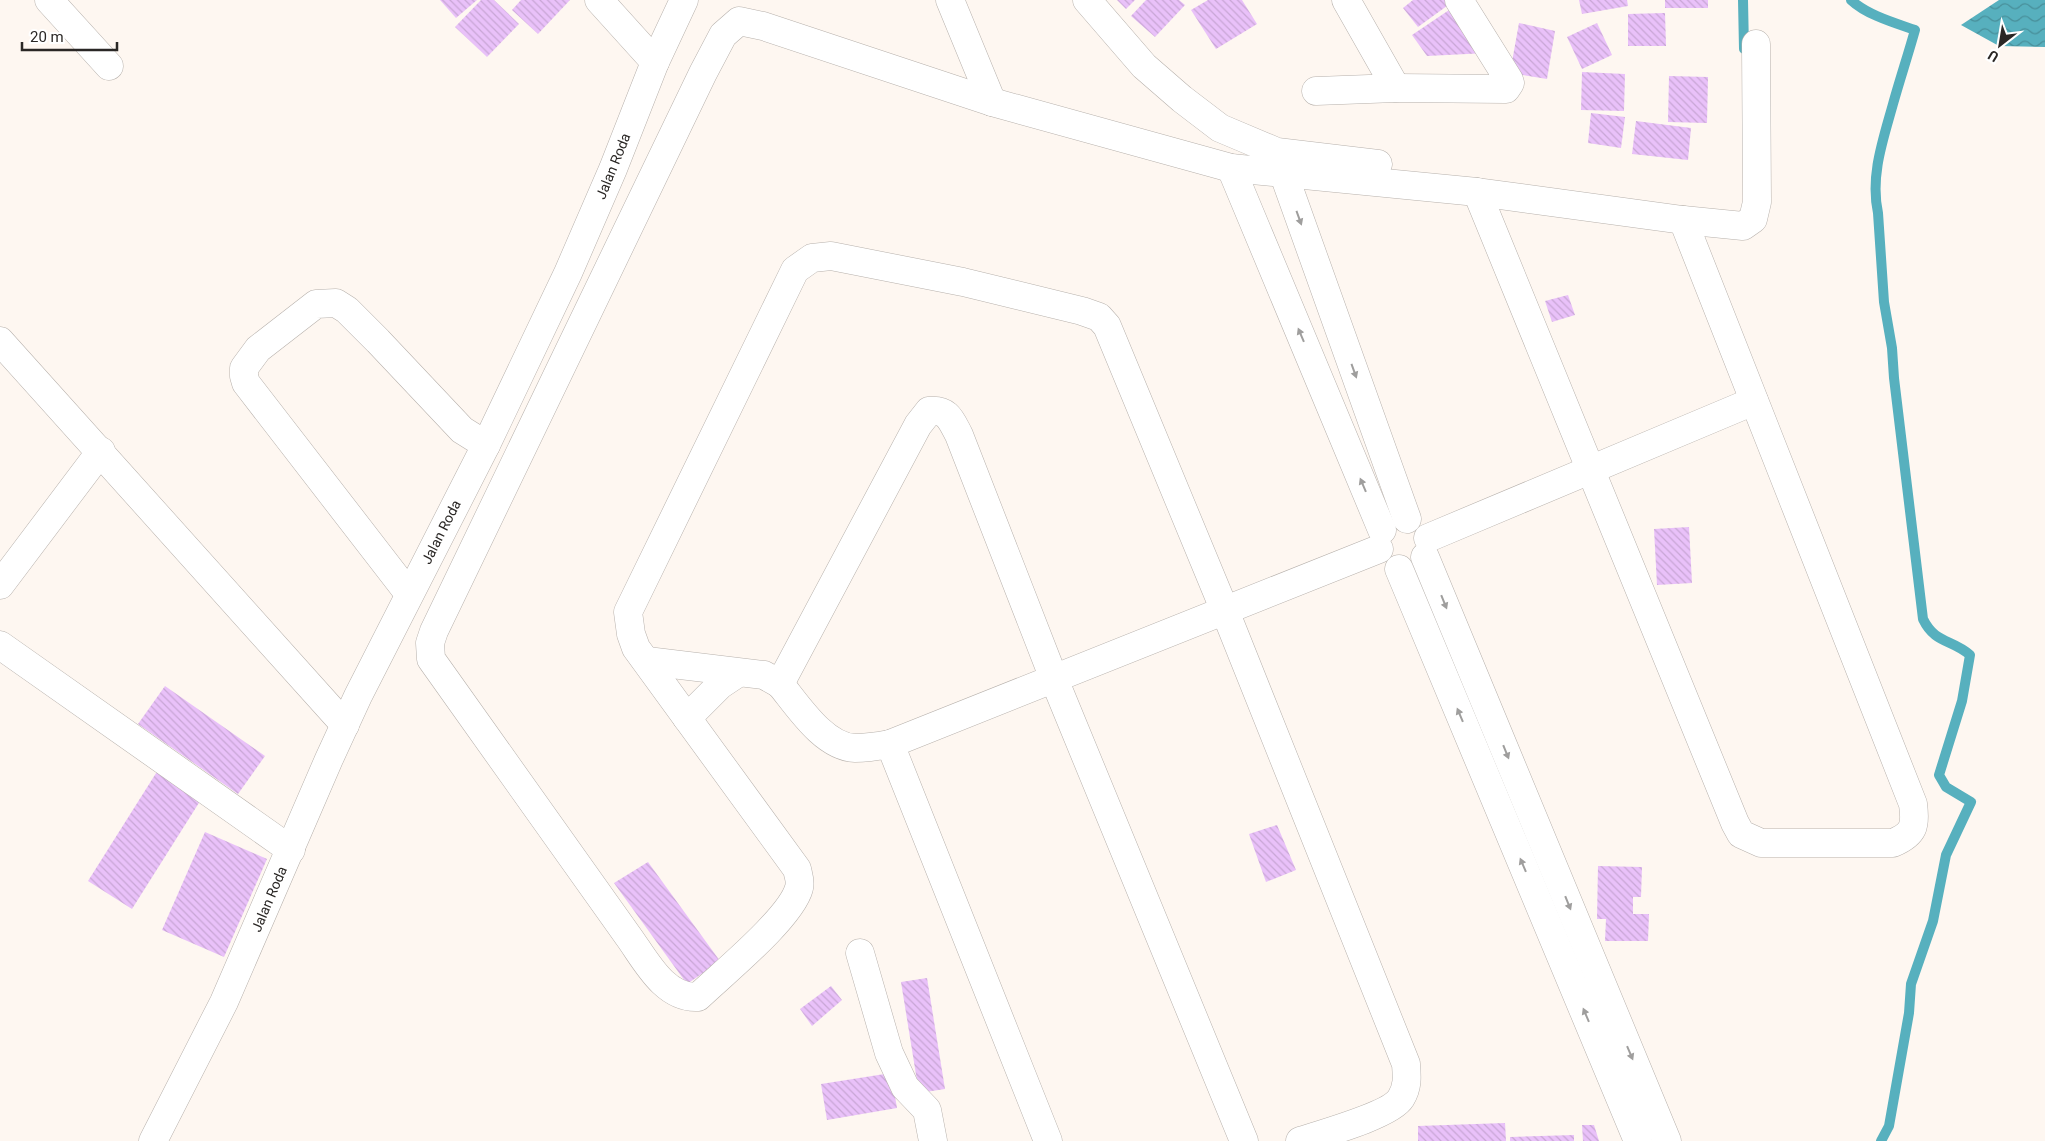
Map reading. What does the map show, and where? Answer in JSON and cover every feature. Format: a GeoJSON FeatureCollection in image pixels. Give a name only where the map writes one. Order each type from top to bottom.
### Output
{"type":"FeatureCollection","features":[{"type":"Feature","properties":{"kind":"street"},"geometry":{"type":"LineString","coordinates":[[49,0],[109,66]]}},
{"type":"Feature","properties":{"kind":"street"},"geometry":{"type":"LineString","coordinates":[[598,0],[655,62]]}},
{"type":"Feature","properties":{"kind":"street","name":"Jalan Roda"},"geometry":{"type":"LineString","coordinates":[[153,1141],[224,1002],[345,725],[409,594],[479,441],[568,273],[613,169],[655,62],[684,0]]}},
{"type":"Feature","properties":{"kind":"street"},"geometry":{"type":"LineString","coordinates":[[950,0],[992,102]]}},
{"type":"Feature","properties":{"kind":"street"},"geometry":{"type":"LineString","coordinates":[[1087,0],[1144,66],[1182,99],[1220,128],[1277,152],[1722,208]]}},
{"type":"Feature","properties":{"kind":"street"},"geometry":{"type":"LineString","coordinates":[[1346,0],[1396,88]]}},
{"type":"Feature","properties":{"kind":"street"},"geometry":{"type":"LineString","coordinates":[[1316,91],[1396,88],[1506,89],[1509,80],[1459,0]]}},
{"type":"Feature","properties":{"kind":"street"},"geometry":{"type":"LineString","coordinates":[[1300,1141],[1382,1112],[1400,1100],[1408,1082],[1406,1064],[1225,611],[1107,326],[1099,317],[1082,311],[963,282],[831,256],[812,258],[795,270],[628,612],[631,634],[636,648],[797,869],[800,886],[789,906],[772,927],[698,997],[688,998],[676,993],[660,980],[432,659],[430,643],[434,631],[723,35],[739,21],[763,26],[992,102],[1231,168],[1477,192],[1683,220],[1743,226],[1753,219],[1757,202],[1756,44]]}},
{"type":"Feature","properties":{"kind":"street"},"geometry":{"type":"LineString","coordinates":[[1231,168],[1380,540],[1383,558],[1390,565],[1399,569],[1409,568],[1418,564],[1427,548],[1590,470],[1754,401]]}},
{"type":"Feature","properties":{"kind":"street"},"geometry":{"type":"LineString","coordinates":[[1283,172],[1408,519]]}},
{"type":"Feature","properties":{"kind":"street"},"geometry":{"type":"LineString","coordinates":[[1477,192],[1735,823],[1742,834],[1760,842],[1893,843],[1904,838],[1910,832],[1915,820],[1913,804],[1683,220]]}},
{"type":"Feature","properties":{"kind":"street"},"geometry":{"type":"LineString","coordinates":[[409,594],[246,384],[244,368],[258,349],[316,304],[336,303],[347,310],[378,341],[440,408],[479,441]]}},
{"type":"Feature","properties":{"kind":"street"},"geometry":{"type":"LineString","coordinates":[[0,341],[101,451],[345,725]]}},
{"type":"Feature","properties":{"kind":"street"},"geometry":{"type":"LineString","coordinates":[[780,684],[908,442],[929,411],[939,410],[950,417],[959,435],[1054,679],[1244,1141]]}},
{"type":"Feature","properties":{"kind":"street"},"geometry":{"type":"LineString","coordinates":[[0,585],[101,451]]}},
{"type":"Feature","properties":{"kind":"street"},"geometry":{"type":"LineString","coordinates":[[647,661],[764,675],[780,684],[814,726],[838,743],[854,748],[890,744],[1225,611],[1380,540],[1389,523],[1398,519],[1408,519],[1417,522],[1424,529],[1427,548],[1666,1141]]}},
{"type":"Feature","properties":{"kind":"street"},"geometry":{"type":"LineString","coordinates":[[1399,569],[1638,1141]]}},
{"type":"Feature","properties":{"kind":"street"},"geometry":{"type":"LineString","coordinates":[[0,645],[290,850]]}},
{"type":"Feature","properties":{"kind":"street"},"geometry":{"type":"LineString","coordinates":[[687,718],[720,684],[738,673]]}},
{"type":"Feature","properties":{"kind":"street"},"geometry":{"type":"LineString","coordinates":[[890,744],[1048,1141]]}},
{"type":"Feature","properties":{"kind":"street"},"geometry":{"type":"LineString","coordinates":[[860,953],[889,1053],[905,1088],[927,1110],[933,1141]]}},
{"type":"Feature","properties":{"kind":"water"},"geometry":{"type":"Polygon","coordinates":[[[1999,0],[2045,0],[2045,47],[1999,46],[1961,25],[1999,0]]]}},
{"type":"Feature","properties":{"kind":"building"},"geometry":{"type":"Polygon","coordinates":[[[440,0],[477,0],[456,18],[440,0]]]}},
{"type":"Feature","properties":{"kind":"building"},"geometry":{"type":"Polygon","coordinates":[[[481,0],[494,0],[519,24],[487,57],[455,27],[481,0]]]}},
{"type":"Feature","properties":{"kind":"building"},"geometry":{"type":"Polygon","coordinates":[[[521,0],[570,0],[538,34],[512,10],[521,0]]]}},
{"type":"Feature","properties":{"kind":"building"},"geometry":{"type":"Polygon","coordinates":[[[1117,0],[1135,0],[1126,9],[1117,0]]]}},
{"type":"Feature","properties":{"kind":"building"},"geometry":{"type":"Polygon","coordinates":[[[1146,0],[1179,0],[1185,5],[1155,37],[1131,16],[1146,0]]]}},
{"type":"Feature","properties":{"kind":"building"},"geometry":{"type":"Polygon","coordinates":[[[1208,0],[1242,0],[1257,24],[1216,49],[1191,10],[1208,0]]]}},
{"type":"Feature","properties":{"kind":"building"},"geometry":{"type":"Polygon","coordinates":[[[1413,0],[1448,0],[1451,3],[1418,27],[1403,8],[1413,0]]]}},
{"type":"Feature","properties":{"kind":"building"},"geometry":{"type":"Polygon","coordinates":[[[1579,0],[1627,0],[1628,6],[1582,14],[1579,0]]]}},
{"type":"Feature","properties":{"kind":"building"},"geometry":{"type":"Polygon","coordinates":[[[1665,0],[1708,0],[1708,8],[1665,8],[1665,0]]]}},
{"type":"Feature","properties":{"kind":"building"},"geometry":{"type":"Polygon","coordinates":[[[1455,6],[1487,53],[1427,56],[1412,35],[1455,6]]]}},
{"type":"Feature","properties":{"kind":"building"},"geometry":{"type":"Polygon","coordinates":[[[1665,13],[1666,46],[1628,46],[1628,14],[1665,13]]]}},
{"type":"Feature","properties":{"kind":"building"},"geometry":{"type":"Polygon","coordinates":[[[1519,23],[1555,31],[1547,79],[1510,73],[1519,23]]]}},
{"type":"Feature","properties":{"kind":"building"},"geometry":{"type":"Polygon","coordinates":[[[1597,23],[1612,55],[1582,69],[1567,37],[1597,23]]]}},
{"type":"Feature","properties":{"kind":"building"},"geometry":{"type":"Polygon","coordinates":[[[1582,72],[1625,74],[1624,111],[1581,110],[1582,72]]]}},
{"type":"Feature","properties":{"kind":"building"},"geometry":{"type":"Polygon","coordinates":[[[1669,76],[1708,77],[1707,123],[1668,122],[1669,76]]]}},
{"type":"Feature","properties":{"kind":"building"},"geometry":{"type":"Polygon","coordinates":[[[1591,113],[1625,117],[1621,148],[1588,143],[1591,113]]]}},
{"type":"Feature","properties":{"kind":"building"},"geometry":{"type":"Polygon","coordinates":[[[1636,121],[1691,128],[1688,160],[1632,154],[1636,121]]]}},
{"type":"Feature","properties":{"kind":"building"},"geometry":{"type":"Polygon","coordinates":[[[1568,295],[1575,315],[1552,322],[1545,301],[1568,295]]]}},
{"type":"Feature","properties":{"kind":"building"},"geometry":{"type":"Polygon","coordinates":[[[1689,527],[1692,583],[1657,585],[1654,529],[1689,527]]]}},
{"type":"Feature","properties":{"kind":"building"},"geometry":{"type":"Polygon","coordinates":[[[165,686],[265,756],[238,794],[138,724],[165,686]]]}},
{"type":"Feature","properties":{"kind":"building"},"geometry":{"type":"Polygon","coordinates":[[[158,770],[202,798],[132,909],[88,881],[158,770]]]}},
{"type":"Feature","properties":{"kind":"building"},"geometry":{"type":"Polygon","coordinates":[[[1277,825],[1296,870],[1266,882],[1249,834],[1277,825]]]}},
{"type":"Feature","properties":{"kind":"building"},"geometry":{"type":"Polygon","coordinates":[[[205,832],[267,859],[224,957],[162,930],[205,832]]]}},
{"type":"Feature","properties":{"kind":"building"},"geometry":{"type":"Polygon","coordinates":[[[648,862],[720,961],[687,984],[614,883],[648,862]]]}},
{"type":"Feature","properties":{"kind":"building"},"geometry":{"type":"Polygon","coordinates":[[[1598,866],[1642,867],[1641,897],[1633,897],[1633,914],[1649,914],[1648,941],[1605,941],[1606,919],[1597,919],[1598,866]]]}},
{"type":"Feature","properties":{"kind":"building"},"geometry":{"type":"Polygon","coordinates":[[[927,978],[945,1089],[919,1093],[901,982],[927,978]]]}},
{"type":"Feature","properties":{"kind":"building"},"geometry":{"type":"Polygon","coordinates":[[[831,986],[842,1000],[812,1026],[800,1009],[831,986]]]}},
{"type":"Feature","properties":{"kind":"building"},"geometry":{"type":"Polygon","coordinates":[[[891,1073],[897,1108],[827,1120],[821,1084],[891,1073]]]}},
{"type":"Feature","properties":{"kind":"building"},"geometry":{"type":"Polygon","coordinates":[[[1505,1123],[1506,1141],[1418,1141],[1418,1126],[1505,1123]]]}},
{"type":"Feature","properties":{"kind":"building"},"geometry":{"type":"Polygon","coordinates":[[[1582,1125],[1594,1125],[1599,1141],[1583,1141],[1582,1125]]]}},
{"type":"Feature","properties":{"kind":"building"},"geometry":{"type":"Polygon","coordinates":[[[1574,1135],[1574,1141],[1510,1141],[1510,1137],[1574,1135]]]}},
{"type":"Feature","properties":{"kind":"waterway"},"geometry":{"type":"LineString","coordinates":[[1743,0],[1744,49]]}},
{"type":"Feature","properties":{"kind":"waterway"},"geometry":{"type":"LineString","coordinates":[[1851,0],[1873,14],[1915,30],[1885,131],[1877,172],[1876,199],[1884,302],[1892,348],[1923,619],[1938,637],[1970,655],[1962,701],[1939,775],[1946,787],[1971,802],[1946,855],[1933,921],[1911,984],[1909,1013],[1889,1126],[1881,1141]]}}]}
